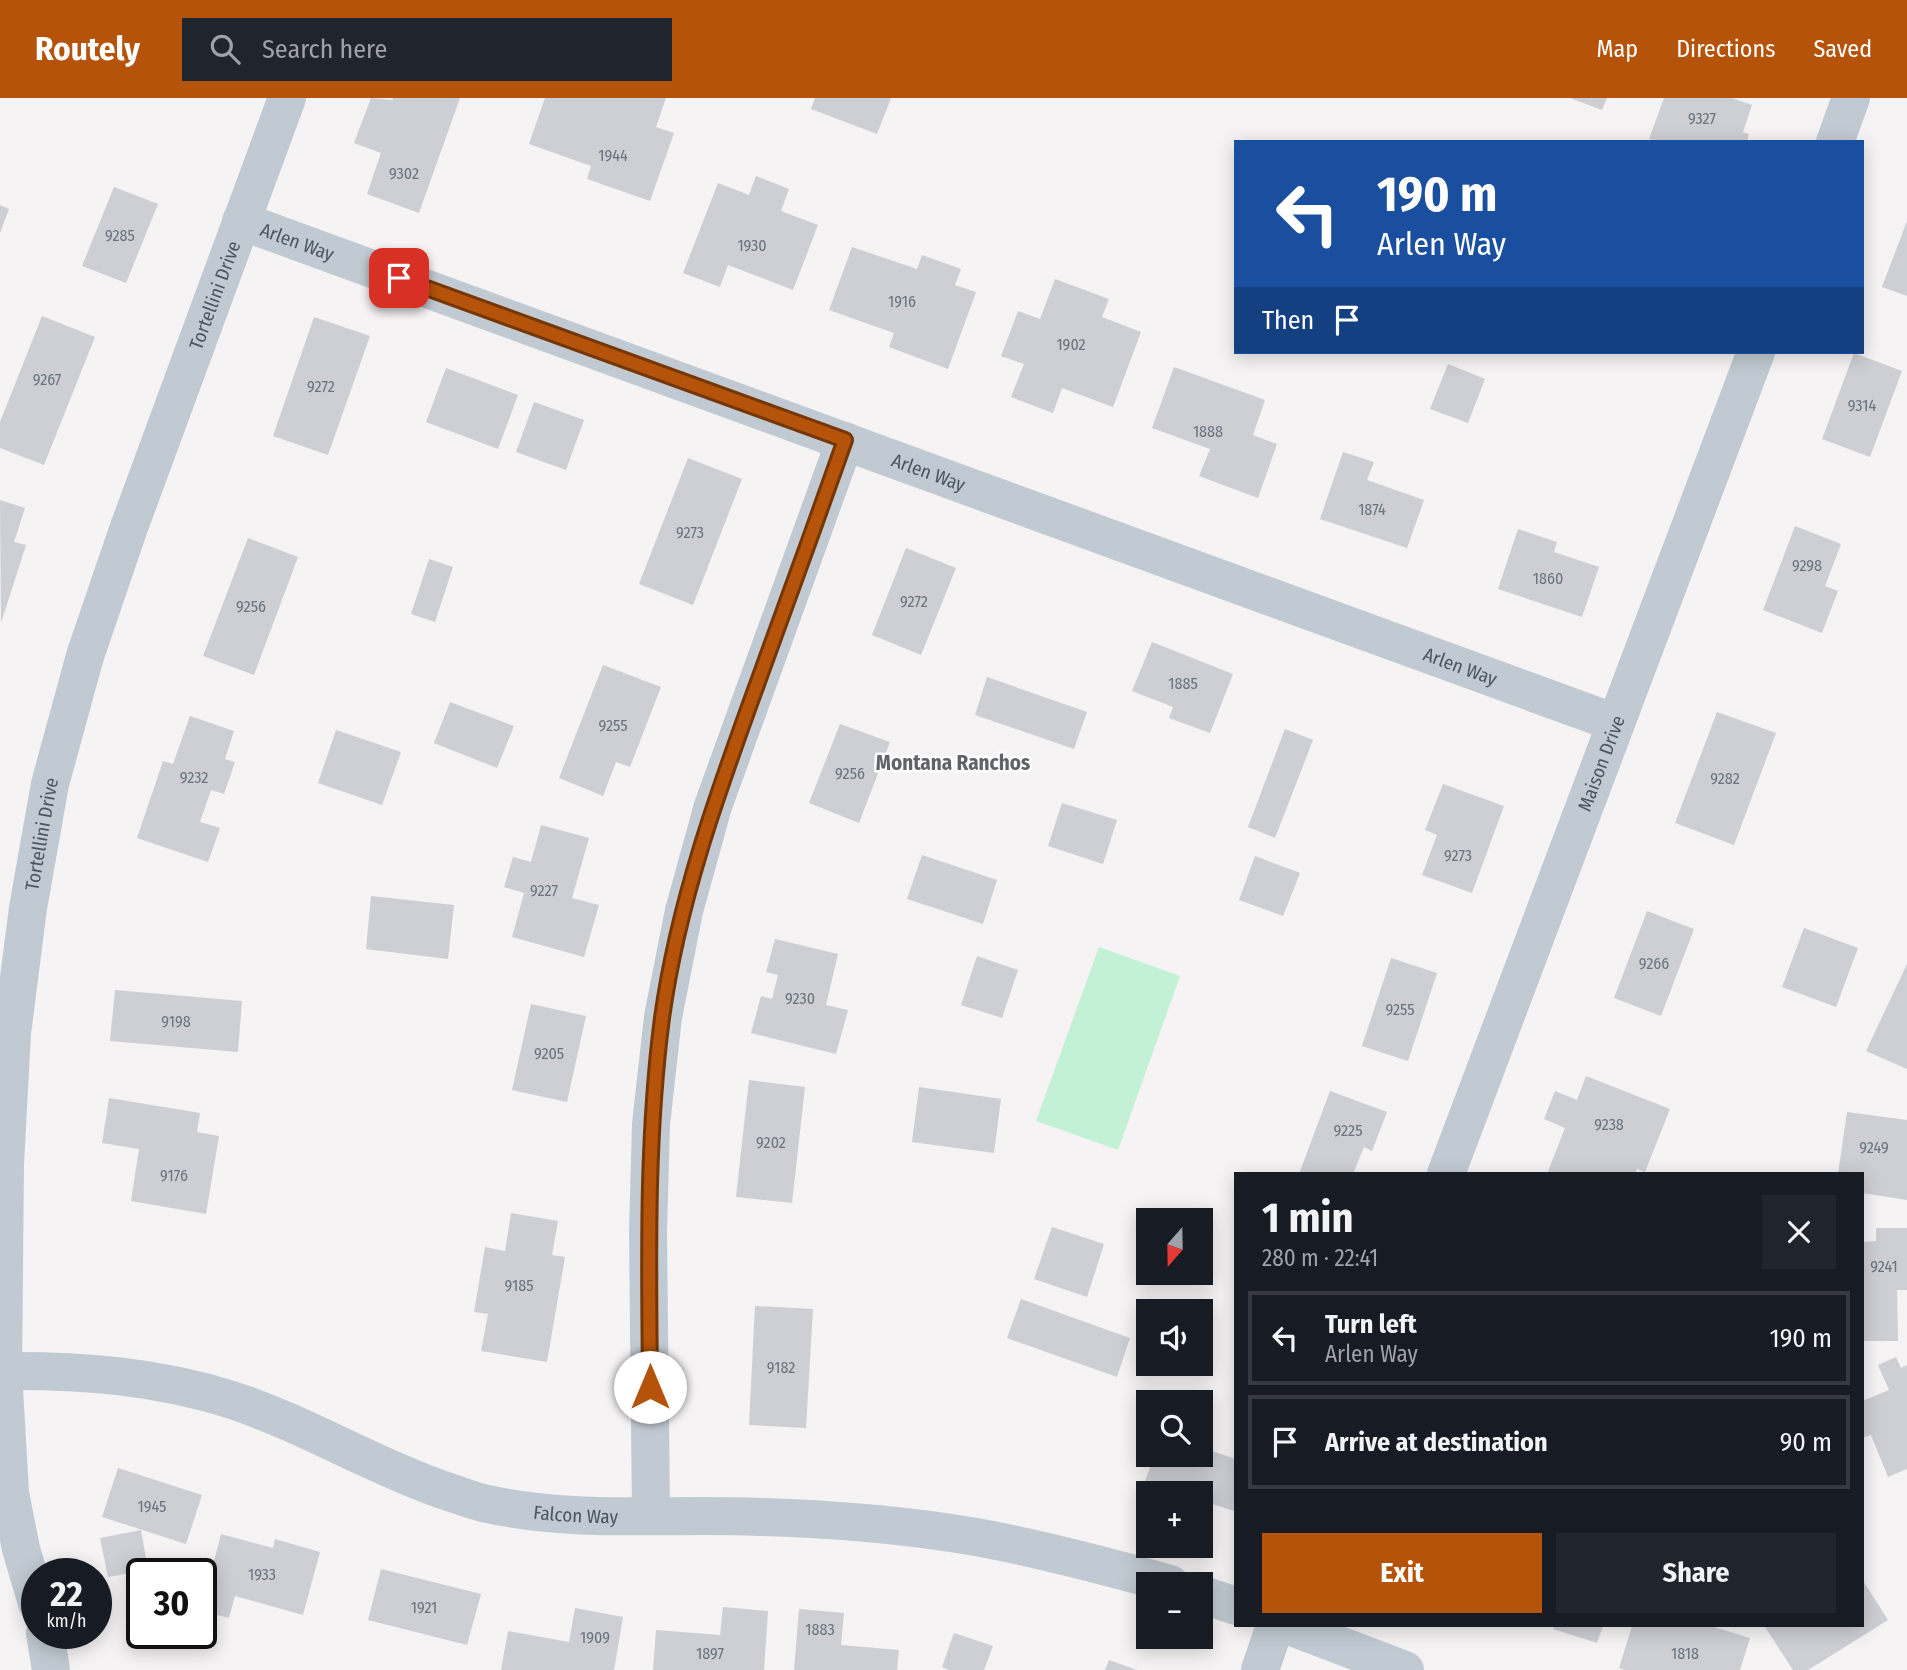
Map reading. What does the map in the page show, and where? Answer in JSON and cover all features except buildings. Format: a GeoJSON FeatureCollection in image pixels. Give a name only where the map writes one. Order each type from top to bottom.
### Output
{"type":"FeatureCollection","features":[{"type":"Feature","properties":{"kind":"street","name":"Tortellini Drive"},"geometry":{"type":"LineString","coordinates":[[24,1558],[10,1493],[1,1371],[5,1164],[12,1033],[28,908],[50,784],[85,656],[128,530],[287,98]]}},
{"type":"Feature","properties":{"kind":"street"},"geometry":{"type":"LineString","coordinates":[[1836,140],[1851,98]]}},
{"type":"Feature","properties":{"kind":"street","name":"Arlen Way"},"geometry":{"type":"LineString","coordinates":[[241,221],[1616,723]]}},
{"type":"Feature","properties":{"kind":"street","name":"Maison Drive"},"geometry":{"type":"LineString","coordinates":[[1448,1172],[1755,354]]}},
{"type":"Feature","properties":{"kind":"street"},"geometry":{"type":"LineString","coordinates":[[650,1516],[649,1192],[651,1124],[663,1017],[684,911],[713,806],[845,440]]}},
{"type":"Feature","properties":{"kind":"street","name":"Falcon Way"},"geometry":{"type":"LineString","coordinates":[[1,1371],[65,1370],[152,1380],[233,1401],[312,1433],[405,1477],[483,1503],[569,1516],[758,1517],[881,1524],[975,1537],[1079,1559],[1136,1575]]}},
{"type":"Feature","properties":{"kind":"street"},"geometry":{"type":"LineString","coordinates":[[1213,1598],[1234,1605]]}},
{"type":"Feature","properties":{"kind":"street"},"geometry":{"type":"LineString","coordinates":[[1259,1670],[1275,1627]]}},
{"type":"Feature","properties":{"kind":"street"},"geometry":{"type":"LineString","coordinates":[[1292,1627],[1405,1670]]}},
{"type":"Feature","properties":{"kind":"street"},"geometry":{"type":"LineString","coordinates":[[48,1649],[51,1670]]}},
{"type":"Feature","properties":{"kind":"green space"},"geometry":{"type":"Polygon","coordinates":[[[1099,947],[1180,976],[1118,1150],[1036,1121],[1099,947]]]}},
{"type":"Feature","properties":{"kind":"district","name":"Montana Ranchos"},"geometry":{"type":"Point","coordinates":[953,763]}},
{"type":"Feature","properties":{"kind":"route"},"geometry":{"type":"LineString","coordinates":[[399,278],[845,440],[713,806],[684,911],[663,1017],[651,1124],[648,1232],[650,1387]]}}]}
